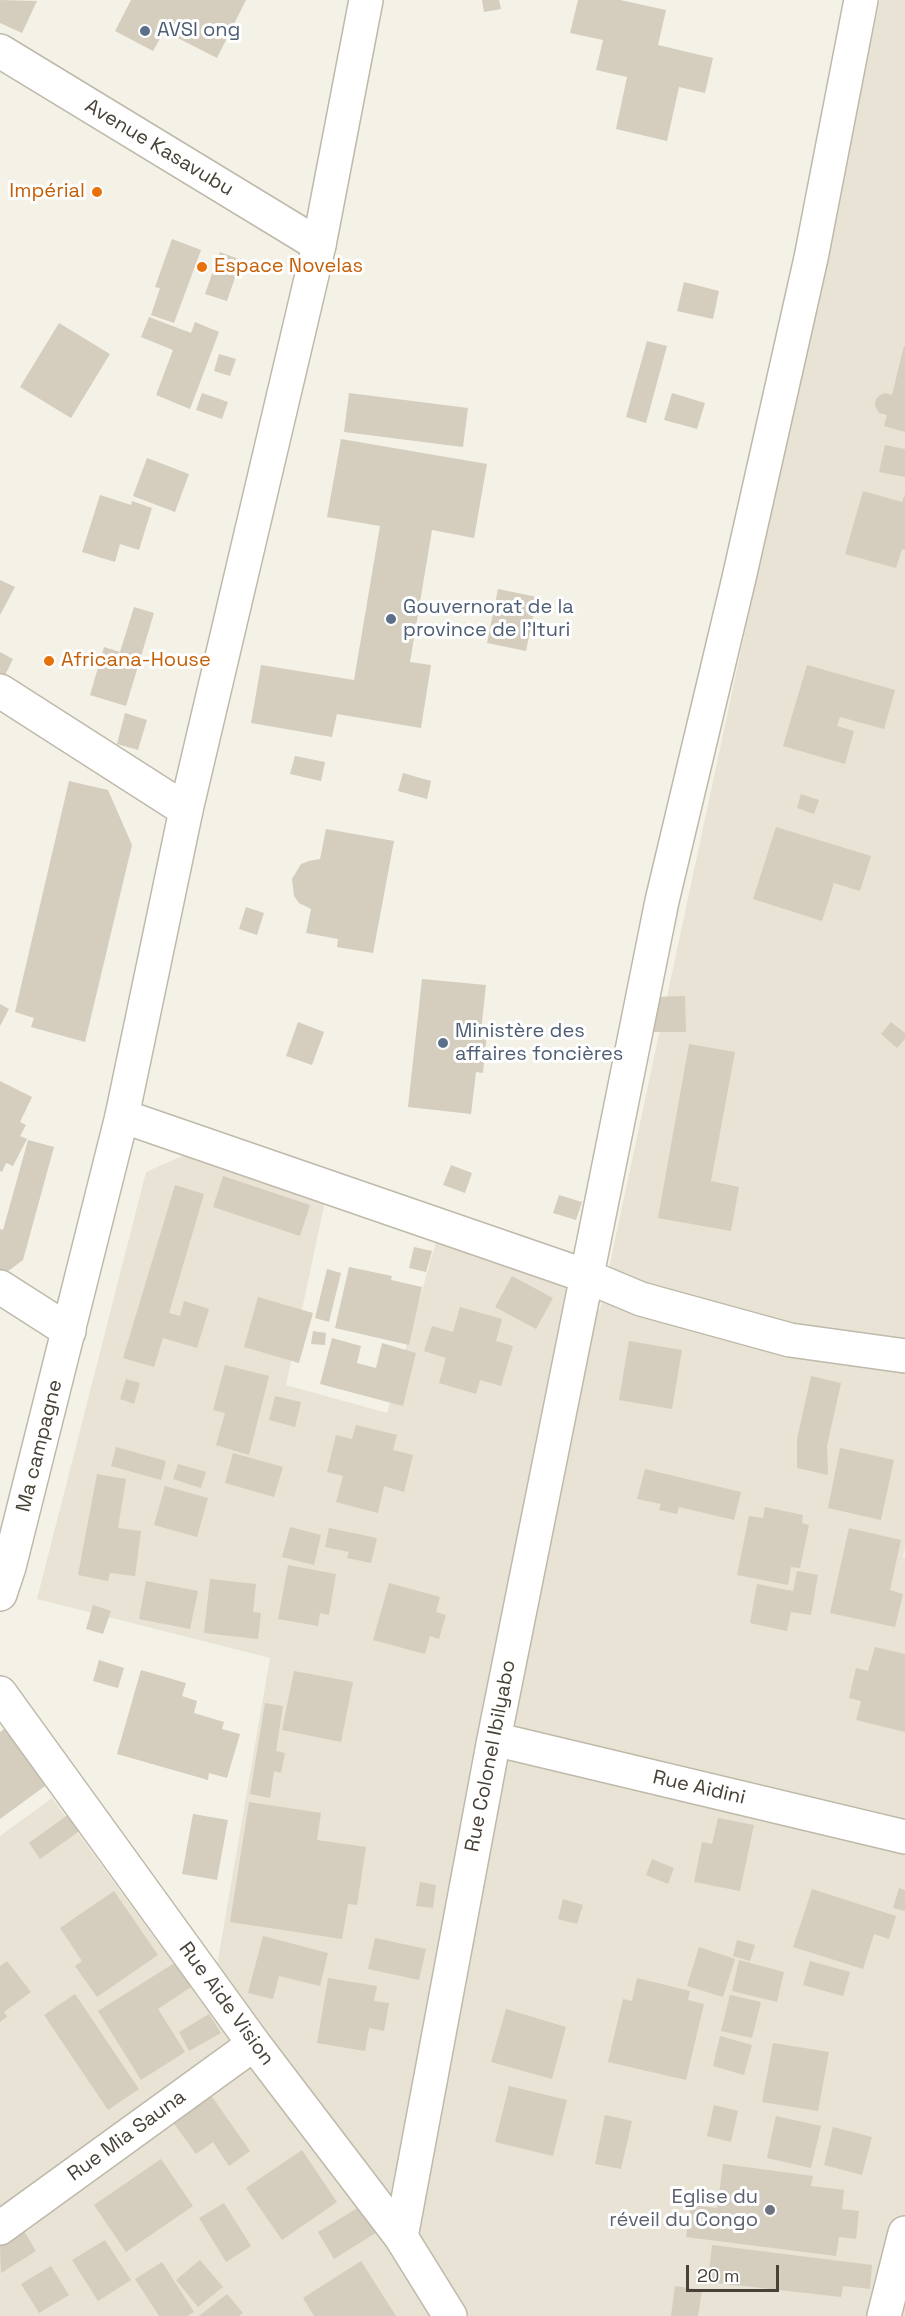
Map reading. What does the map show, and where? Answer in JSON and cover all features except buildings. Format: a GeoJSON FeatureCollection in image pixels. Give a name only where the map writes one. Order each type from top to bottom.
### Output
{"type":"FeatureCollection","features":[{"type":"Feature","properties":{"kind":"street","name":"Ma campagne"},"geometry":{"type":"LineString","coordinates":[[0,1594],[9,1567],[69,1332],[122,1116],[186,810],[319,245],[366,0]]}},
{"type":"Feature","properties":{"kind":"street","name":"Rue Colonel Ibilyabo"},"geometry":{"type":"LineString","coordinates":[[401,2237],[494,1739],[673,848],[739,578],[811,258],[861,0]]}},
{"type":"Feature","properties":{"kind":"street","name":"Avenue Kasavubu"},"geometry":{"type":"LineString","coordinates":[[0,51],[319,245]]}},
{"type":"Feature","properties":{"kind":"street"},"geometry":{"type":"LineString","coordinates":[[0,691],[186,810]]}},
{"type":"Feature","properties":{"kind":"street"},"geometry":{"type":"LineString","coordinates":[[122,1116],[586,1276],[641,1299],[790,1340],[905,1356]]}},
{"type":"Feature","properties":{"kind":"street"},"geometry":{"type":"LineString","coordinates":[[0,1287],[69,1332]]}},
{"type":"Feature","properties":{"kind":"street","name":"Rue Aide Vision"},"geometry":{"type":"LineString","coordinates":[[0,1693],[254,2044],[401,2237],[450,2316]]}},
{"type":"Feature","properties":{"kind":"street","name":"Rue Aidini"},"geometry":{"type":"LineString","coordinates":[[494,1739],[905,1837]]}},
{"type":"Feature","properties":{"kind":"street","name":"Rue Mia Sauna"},"geometry":{"type":"LineString","coordinates":[[0,2228],[254,2044]]}},
{"type":"Feature","properties":{"kind":"street"},"geometry":{"type":"LineString","coordinates":[[884,2316],[905,2233]]}},
{"type":"Feature","properties":{"kind":"shaded area"},"geometry":{"type":"Polygon","coordinates":[[[880,0],[905,0],[905,1549],[903,1557],[905,1558],[905,2316],[0,2316],[0,1836],[52,1798],[209,2012],[270,1658],[37,1599],[146,1172],[207,1145],[328,1187],[286,1385],[387,1413],[440,1228],[526,1256],[600,1310],[880,0]]]}},
{"type":"Feature","properties":{"kind":"place","name":"AVSI ong"},"geometry":{"type":"Point","coordinates":[145,31]}},
{"type":"Feature","properties":{"kind":"place","name":"Impérial"},"geometry":{"type":"Point","coordinates":[97,192]}},
{"type":"Feature","properties":{"kind":"place","name":"Espace Novelas"},"geometry":{"type":"Point","coordinates":[202,267]}},
{"type":"Feature","properties":{"kind":"place","name":"Gouvernorat de la province de l'Ituri"},"geometry":{"type":"Point","coordinates":[391,619]}},
{"type":"Feature","properties":{"kind":"place","name":"Africana-House"},"geometry":{"type":"Point","coordinates":[49,661]}},
{"type":"Feature","properties":{"kind":"place","name":"Ministère des affaires foncières"},"geometry":{"type":"Point","coordinates":[443,1043]}},
{"type":"Feature","properties":{"kind":"place","name":"Eglise du réveil du Congo"},"geometry":{"type":"Point","coordinates":[770,2210]}}]}
